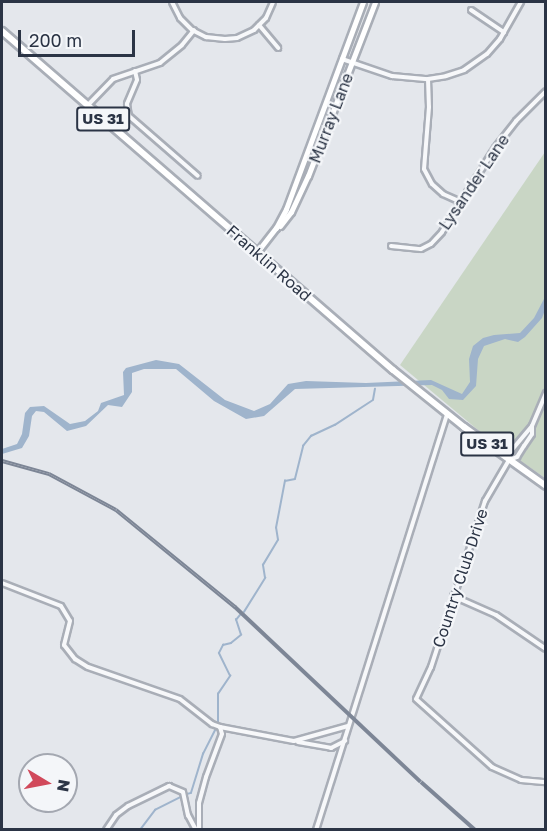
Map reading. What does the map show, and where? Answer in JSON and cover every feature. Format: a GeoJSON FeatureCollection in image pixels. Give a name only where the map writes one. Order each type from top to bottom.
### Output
{"type":"FeatureCollection","features":[{"type":"Feature","properties":{"kind":"main road","name":"Murray Lane"},"geometry":{"type":"LineString","coordinates":[[257,252],[276,228],[285,209],[363,2]]}},
{"type":"Feature","properties":{"kind":"main road","name":"Murray Lane"},"geometry":{"type":"LineString","coordinates":[[276,228],[283,224],[299,197],[354,61],[375,2]]}},
{"type":"Feature","properties":{"kind":"main road","name":"Franklin Road"},"geometry":{"type":"LineString","coordinates":[[2,31],[393,370],[447,414],[546,486]]}},
{"type":"Feature","properties":{"kind":"street"},"geometry":{"type":"LineString","coordinates":[[172,2],[180,18],[194,30],[206,37],[225,39],[237,38],[259,25],[266,18],[273,2]]}},
{"type":"Feature","properties":{"kind":"street"},"geometry":{"type":"LineString","coordinates":[[342,59],[354,61],[392,76],[428,79],[464,70],[487,54],[504,32],[521,2]]}},
{"type":"Feature","properties":{"kind":"street"},"geometry":{"type":"LineString","coordinates":[[471,10],[504,32]]}},
{"type":"Feature","properties":{"kind":"street"},"geometry":{"type":"LineString","coordinates":[[259,25],[278,48]]}},
{"type":"Feature","properties":{"kind":"street"},"geometry":{"type":"LineString","coordinates":[[88,105],[113,79],[160,63],[182,45],[194,30]]}},
{"type":"Feature","properties":{"kind":"street"},"geometry":{"type":"LineString","coordinates":[[135,71],[137,80],[127,104],[129,116],[198,176]]}},
{"type":"Feature","properties":{"kind":"street"},"geometry":{"type":"LineString","coordinates":[[428,79],[429,107],[424,169],[437,189],[461,202]]}},
{"type":"Feature","properties":{"kind":"street","name":"Lysander Lane"},"geometry":{"type":"LineString","coordinates":[[391,246],[421,249],[431,244],[495,148],[516,121],[546,91]]}},
{"type":"Feature","properties":{"kind":"street","name":"Country Club Drive"},"geometry":{"type":"LineString","coordinates":[[546,393],[532,426],[510,452],[509,460],[490,489],[480,512],[431,667],[416,699],[492,767],[521,780],[546,782]]}},
{"type":"Feature","properties":{"kind":"street"},"geometry":{"type":"LineString","coordinates":[[316,830],[447,414]]}},
{"type":"Feature","properties":{"kind":"street","name":"Country Club Drive"},"geometry":{"type":"LineString","coordinates":[[509,460],[517,457],[532,434],[532,426]]}},
{"type":"Feature","properties":{"kind":"street"},"geometry":{"type":"LineString","coordinates":[[2,583],[62,606],[70,621],[64,645],[75,659],[88,667],[180,699],[212,724],[332,748],[345,740]]}},
{"type":"Feature","properties":{"kind":"street"},"geometry":{"type":"LineString","coordinates":[[453,596],[488,611],[546,649]]}},
{"type":"Feature","properties":{"kind":"street"},"geometry":{"type":"LineString","coordinates":[[294,741],[349,726]]}},
{"type":"Feature","properties":{"kind":"street"},"geometry":{"type":"LineString","coordinates":[[197,830],[199,803],[222,734],[220,727]]}},
{"type":"Feature","properties":{"kind":"street"},"geometry":{"type":"LineString","coordinates":[[106,830],[116,814],[168,786],[183,792],[188,815],[197,830]]}},
{"type":"Feature","properties":{"kind":"green space"},"geometry":{"type":"Polygon","coordinates":[[[545,152],[545,478],[484,435],[400,365],[545,152]]]}},
{"type":"Feature","properties":{"kind":"water"},"geometry":{"type":"Polygon","coordinates":[[[545,297],[545,310],[542,318],[525,337],[518,342],[505,339],[484,346],[478,359],[476,386],[463,400],[449,399],[442,390],[432,385],[295,389],[264,416],[246,419],[214,401],[176,369],[144,369],[132,373],[132,392],[122,407],[108,405],[86,426],[67,431],[44,412],[36,411],[32,416],[29,436],[22,448],[2,454],[2,449],[17,444],[22,434],[25,413],[30,407],[44,406],[70,424],[85,421],[98,411],[101,403],[124,395],[123,372],[126,368],[156,360],[179,364],[225,400],[254,411],[270,404],[288,384],[306,381],[366,383],[431,380],[462,394],[470,382],[469,359],[473,346],[483,338],[520,333],[534,318],[545,297]]]}},
{"type":"Feature","properties":{"kind":"waterway"},"geometry":{"type":"LineString","coordinates":[[244,612],[265,578],[263,565],[278,540],[276,528],[285,481],[295,479],[303,446],[311,436],[335,425],[373,400],[375,389]]}},
{"type":"Feature","properties":{"kind":"waterway"},"geometry":{"type":"LineString","coordinates":[[218,724],[218,694],[230,676],[219,653],[223,645],[231,643],[241,635],[236,620],[240,615]]}},
{"type":"Feature","properties":{"kind":"waterway"},"geometry":{"type":"LineString","coordinates":[[187,794],[191,793],[203,754],[216,728]]}},
{"type":"Feature","properties":{"kind":"waterway"},"geometry":{"type":"LineString","coordinates":[[140,830],[155,810],[180,797]]}},
{"type":"Feature","properties":{"kind":"railway"},"geometry":{"type":"LineString","coordinates":[[2,461],[49,474],[116,510],[235,607],[475,830]]}}]}
